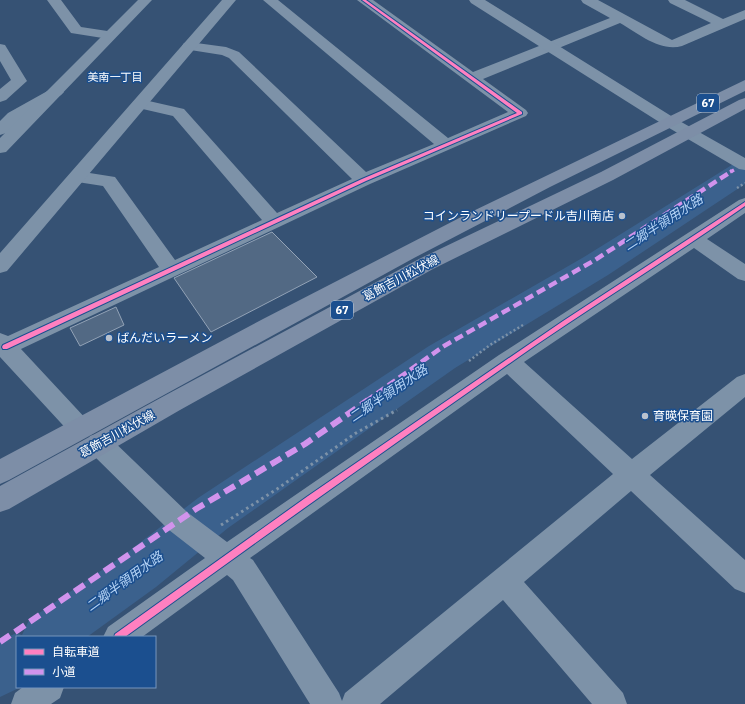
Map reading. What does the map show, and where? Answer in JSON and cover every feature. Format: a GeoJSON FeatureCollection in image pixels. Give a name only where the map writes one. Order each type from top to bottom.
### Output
{"type":"FeatureCollection","features":[{"type":"Feature","properties":{"kind":"main road","name":"葛飾吉川松伏線"},"geometry":{"type":"LineString","coordinates":[[0,472],[409,253],[544,184],[745,85]]}},
{"type":"Feature","properties":{"kind":"main road","name":"葛飾吉川松伏線"},"geometry":{"type":"LineString","coordinates":[[0,500],[98,444],[426,264],[607,176],[745,103]]}},
{"type":"Feature","properties":{"kind":"street"},"geometry":{"type":"LineString","coordinates":[[54,0],[76,30],[109,35]]}},
{"type":"Feature","properties":{"kind":"street"},"geometry":{"type":"LineString","coordinates":[[0,148],[56,92],[109,35],[145,0]]}},
{"type":"Feature","properties":{"kind":"street"},"geometry":{"type":"LineString","coordinates":[[0,266],[229,0]]}},
{"type":"Feature","properties":{"kind":"street"},"geometry":{"type":"LineString","coordinates":[[270,0],[446,145]]}},
{"type":"Feature","properties":{"kind":"street"},"geometry":{"type":"LineString","coordinates":[[80,428],[2,345],[364,180],[520,112],[364,0]]}},
{"type":"Feature","properties":{"kind":"street"},"geometry":{"type":"LineString","coordinates":[[476,0],[670,122],[744,164]]}},
{"type":"Feature","properties":{"kind":"street"},"geometry":{"type":"LineString","coordinates":[[588,0],[664,42],[672,44],[745,14]]}},
{"type":"Feature","properties":{"kind":"street"},"geometry":{"type":"LineString","coordinates":[[674,0],[721,24]]}},
{"type":"Feature","properties":{"kind":"street"},"geometry":{"type":"LineString","coordinates":[[472,78],[622,18]]}},
{"type":"Feature","properties":{"kind":"street"},"geometry":{"type":"LineString","coordinates":[[189,46],[226,51],[234,55],[364,180]]}},
{"type":"Feature","properties":{"kind":"street"},"geometry":{"type":"LineString","coordinates":[[0,48],[19,81],[0,97]]}},
{"type":"Feature","properties":{"kind":"street"},"geometry":{"type":"LineString","coordinates":[[0,130],[14,116],[56,92]]}},
{"type":"Feature","properties":{"kind":"street"},"geometry":{"type":"LineString","coordinates":[[140,104],[178,112],[274,221]]}},
{"type":"Feature","properties":{"kind":"street"},"geometry":{"type":"LineString","coordinates":[[77,177],[109,181],[171,269]]}},
{"type":"Feature","properties":{"kind":"street"},"geometry":{"type":"LineString","coordinates":[[119,636],[221,552],[745,204]]}},
{"type":"Feature","properties":{"kind":"street"},"geometry":{"type":"LineString","coordinates":[[694,239],[745,274]]}},
{"type":"Feature","properties":{"kind":"street"},"geometry":{"type":"LineString","coordinates":[[507,361],[745,579]]}},
{"type":"Feature","properties":{"kind":"street"},"geometry":{"type":"LineString","coordinates":[[356,704],[631,475],[741,393]]}},
{"type":"Feature","properties":{"kind":"street"},"geometry":{"type":"LineString","coordinates":[[98,444],[178,521],[243,570],[328,704]]}},
{"type":"Feature","properties":{"kind":"street"},"geometry":{"type":"LineString","coordinates":[[505,581],[612,704]]}},
{"type":"Feature","properties":{"kind":"street"},"geometry":{"type":"LineString","coordinates":[[26,704],[48,688]]}},
{"type":"Feature","properties":{"kind":"building"},"geometry":{"type":"Polygon","coordinates":[[[272,232],[317,277],[211,332],[174,278],[272,232]]]}},
{"type":"Feature","properties":{"kind":"building"},"geometry":{"type":"Polygon","coordinates":[[[116,307],[124,325],[80,346],[70,328],[116,307]]]}},
{"type":"Feature","properties":{"kind":"waterway","name":"二郷半領用水路"},"geometry":{"type":"LineString","coordinates":[[47,636],[140,571],[213,513],[442,357],[596,266],[745,170]]}},
{"type":"Feature","properties":{"kind":"waterway","name":"二郷半領用水路"},"geometry":{"type":"LineString","coordinates":[[0,672],[16,659]]}},
{"type":"Feature","properties":{"kind":"marked path"},"geometry":{"type":"LineString","coordinates":[[0,642],[196,509],[305,444],[444,346],[595,260],[734,170]]}},
{"type":"Feature","properties":{"kind":"cycle path"},"geometry":{"type":"LineString","coordinates":[[5,347],[364,180],[520,113],[364,0]]}},
{"type":"Feature","properties":{"kind":"cycle path"},"geometry":{"type":"LineString","coordinates":[[119,636],[311,498],[457,397],[565,323],[745,204]]}},
{"type":"Feature","properties":{"kind":"place","name":"コインランドリープードル吉川南店"},"geometry":{"type":"Point","coordinates":[622,216]}},
{"type":"Feature","properties":{"kind":"place","name":"ばんだいラーメン"},"geometry":{"type":"Point","coordinates":[109,338]}},
{"type":"Feature","properties":{"kind":"place","name":"育暎保育園"},"geometry":{"type":"Point","coordinates":[645,416]}},
{"type":"Feature","properties":{"kind":"district","name":"美南一丁目"},"geometry":{"type":"Point","coordinates":[115,77]}}]}
